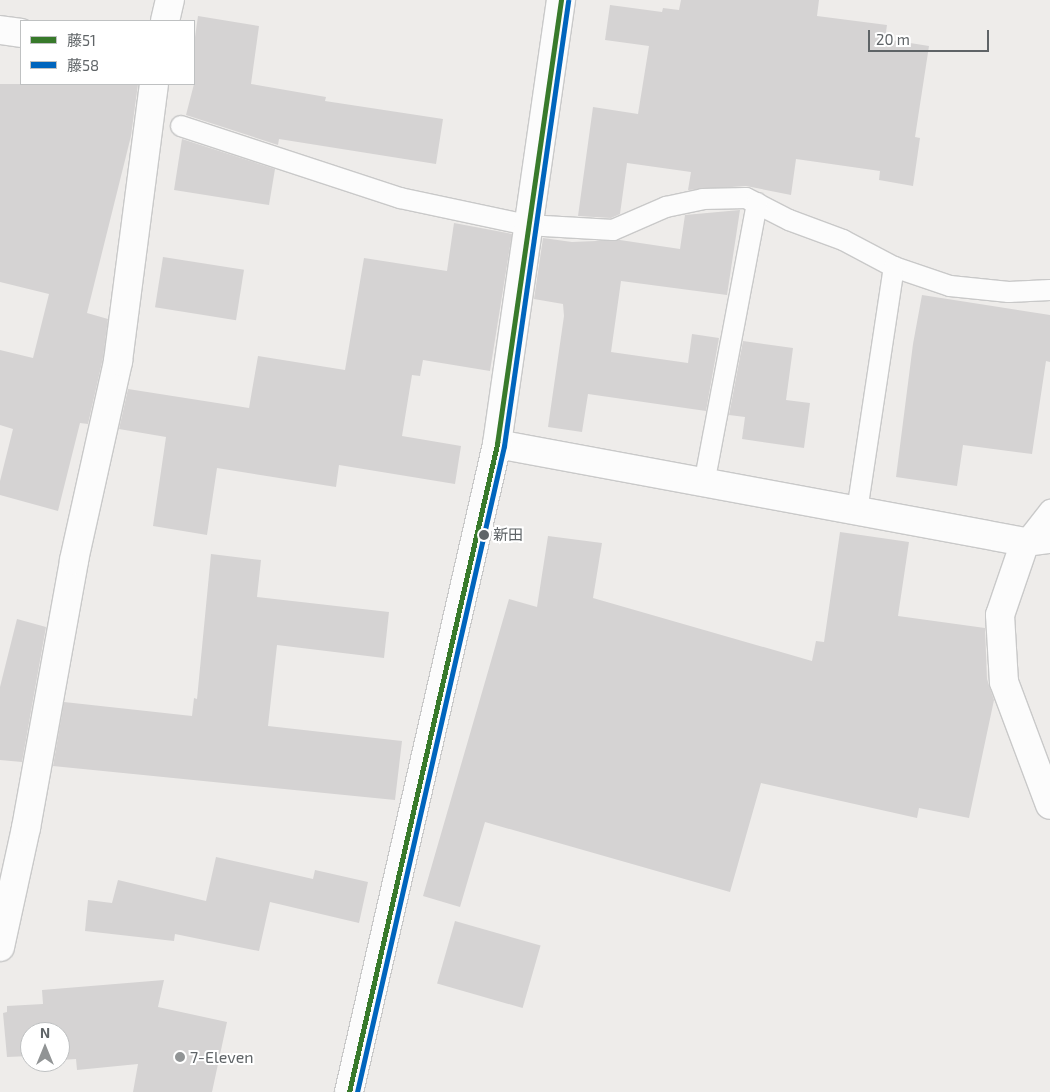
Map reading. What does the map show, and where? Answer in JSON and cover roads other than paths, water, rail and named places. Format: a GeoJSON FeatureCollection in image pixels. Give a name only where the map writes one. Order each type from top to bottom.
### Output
{"type":"FeatureCollection","features":[{"type":"Feature","properties":{"kind":"street"},"geometry":{"type":"LineString","coordinates":[[165,20],[170,0]]}},
{"type":"Feature","properties":{"kind":"street"},"geometry":{"type":"LineString","coordinates":[[349,1092],[496,444],[561,0]]}},
{"type":"Feature","properties":{"kind":"street"},"geometry":{"type":"LineString","coordinates":[[0,30],[20,33]]}},
{"type":"Feature","properties":{"kind":"street"},"geometry":{"type":"LineString","coordinates":[[0,947],[26,828],[74,560],[118,361],[154,85]]}},
{"type":"Feature","properties":{"kind":"street"},"geometry":{"type":"LineString","coordinates":[[496,444],[704,484],[1038,541],[1000,615],[1004,682],[1050,805]]}},
{"type":"Feature","properties":{"kind":"lane"},"geometry":{"type":"LineString","coordinates":[[180,126],[400,198],[527,225],[613,230],[666,207],[703,199],[746,198],[790,220],[843,240],[894,267],[950,286],[1009,292],[1050,290]]}},
{"type":"Feature","properties":{"kind":"lane"},"geometry":{"type":"LineString","coordinates":[[704,484],[757,203]]}},
{"type":"Feature","properties":{"kind":"lane"},"geometry":{"type":"LineString","coordinates":[[856,511],[894,267]]}},
{"type":"Feature","properties":{"kind":"lane"},"geometry":{"type":"LineString","coordinates":[[1038,541],[1050,510]]}},
{"type":"Feature","properties":{"kind":"place","name":"新田"},"geometry":{"type":"Point","coordinates":[484,535]}},
{"type":"Feature","properties":{"kind":"place","name":"7-Eleven"},"geometry":{"type":"Point","coordinates":[180,1057]}}]}
